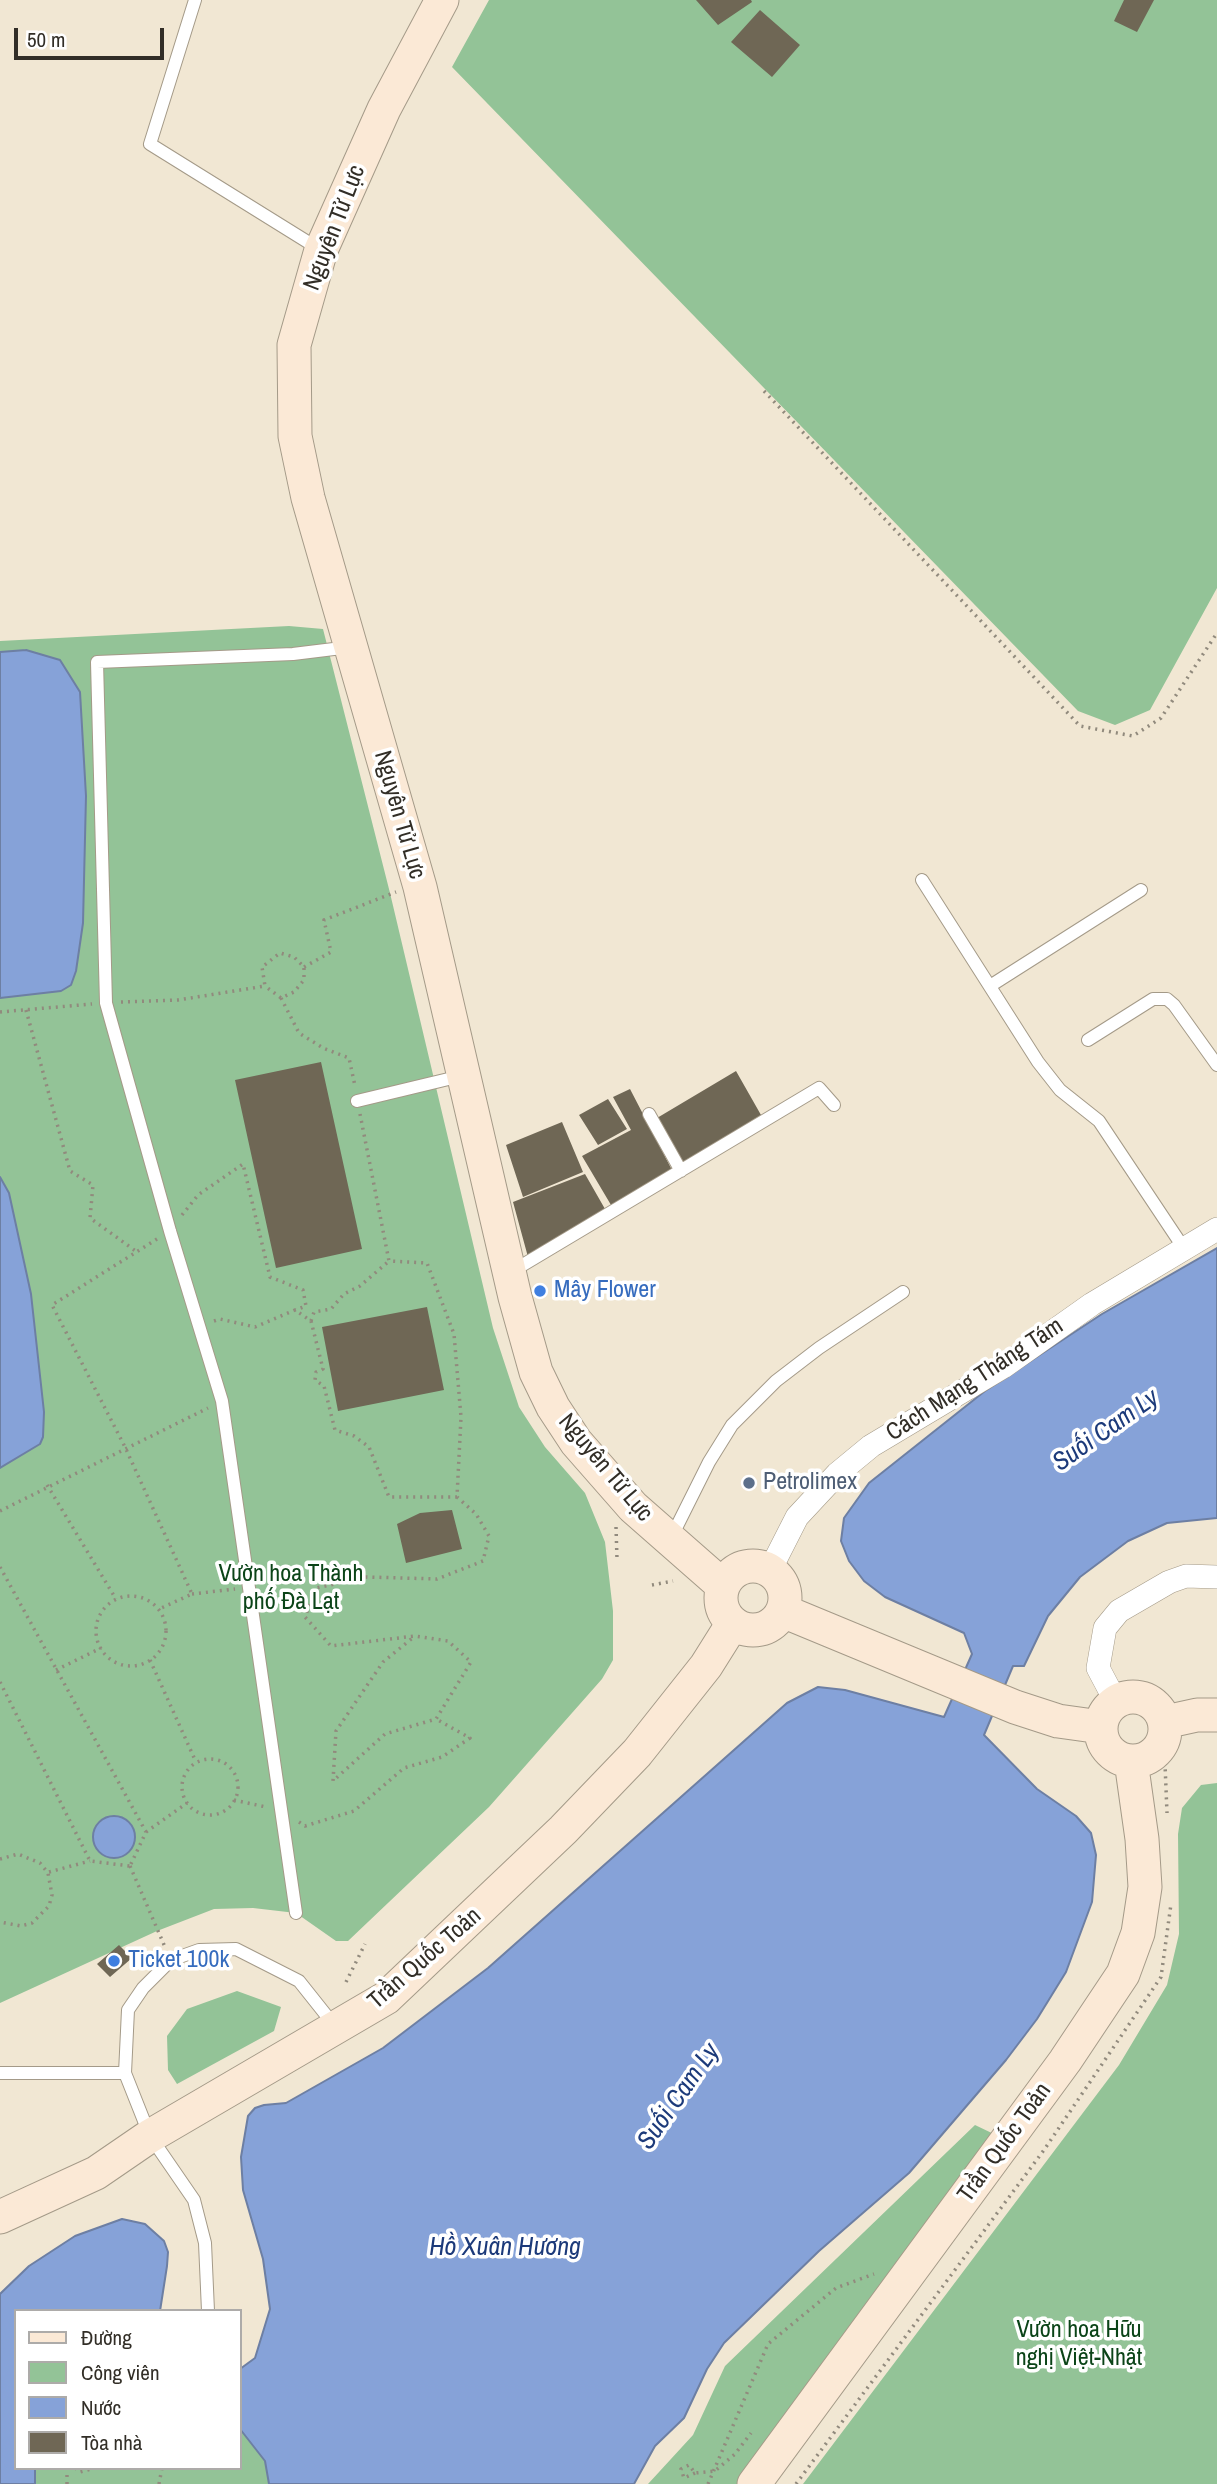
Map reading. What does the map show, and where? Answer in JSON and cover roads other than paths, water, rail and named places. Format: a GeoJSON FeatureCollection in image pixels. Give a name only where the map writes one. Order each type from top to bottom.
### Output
{"type":"FeatureCollection","features":[{"type":"Feature","properties":{"kind":"main road","name":"Nguyên Tử Lực"},"geometry":{"type":"LineString","coordinates":[[442,0],[384,109],[321,250],[294,345],[295,436],[308,498],[420,887],[509,1273],[536,1372],[553,1407],[576,1442],[633,1507],[723,1586]]}},
{"type":"Feature","properties":{"kind":"main road"},"geometry":{"type":"LineString","coordinates":[[744,1567],[770,1570],[777,1576],[785,1591],[783,1611],[778,1619],[761,1629],[751,1630],[733,1623],[722,1606],[723,1586],[728,1578],[744,1567]]}},
{"type":"Feature","properties":{"kind":"main road"},"geometry":{"type":"LineString","coordinates":[[783,1611],[1015,1707],[1058,1721],[1108,1714],[1133,1697],[1150,1701],[1165,1722],[1166,1732],[1158,1750],[1141,1760],[1131,1761],[1113,1754],[1106,1746],[1108,1714]]}},
{"type":"Feature","properties":{"kind":"main road","name":"Trần Quốc Toản"},"geometry":{"type":"LineString","coordinates":[[0,2217],[96,2173],[150,2136],[386,1998],[429,1961],[563,1830],[637,1753],[706,1665],[733,1623]]}},
{"type":"Feature","properties":{"kind":"main road"},"geometry":{"type":"LineString","coordinates":[[1165,1722],[1189,1716],[1217,1715]]}},
{"type":"Feature","properties":{"kind":"main road","name":"Trần Quốc Toản"},"geometry":{"type":"LineString","coordinates":[[754,2484],[1065,2061],[1123,1974],[1138,1933],[1145,1887],[1142,1839],[1131,1761]]}},
{"type":"Feature","properties":{"kind":"street","name":"Cách Mạng Tháng Tám"},"geometry":{"type":"LineString","coordinates":[[770,1570],[797,1517],[836,1474],[872,1446],[1003,1367],[1092,1304],[1217,1229]]}},
{"type":"Feature","properties":{"kind":"street"},"geometry":{"type":"LineString","coordinates":[[1108,1714],[1098,1668],[1105,1628],[1119,1611],[1169,1582],[1186,1576],[1217,1577]]}},
{"type":"Feature","properties":{"kind":"lane"},"geometry":{"type":"LineString","coordinates":[[195,0],[150,144],[321,250]]}},
{"type":"Feature","properties":{"kind":"lane"},"geometry":{"type":"LineString","coordinates":[[296,1913],[222,1401],[170,1231],[106,1003],[97,662],[293,653],[351,647]]}},
{"type":"Feature","properties":{"kind":"lane"},"geometry":{"type":"LineString","coordinates":[[922,880],[1038,1062],[1060,1090],[1099,1121],[1184,1247]]}},
{"type":"Feature","properties":{"kind":"lane"},"geometry":{"type":"LineString","coordinates":[[990,986],[1141,890]]}},
{"type":"Feature","properties":{"kind":"lane"},"geometry":{"type":"LineString","coordinates":[[1087,1040],[1153,999],[1167,999],[1174,1004],[1217,1065]]}},
{"type":"Feature","properties":{"kind":"lane"},"geometry":{"type":"LineString","coordinates":[[357,1101],[464,1075]]}},
{"type":"Feature","properties":{"kind":"lane"},"geometry":{"type":"LineString","coordinates":[[509,1273],[819,1088],[834,1105]]}},
{"type":"Feature","properties":{"kind":"lane"},"geometry":{"type":"LineString","coordinates":[[649,1114],[681,1171]]}},
{"type":"Feature","properties":{"kind":"lane"},"geometry":{"type":"LineString","coordinates":[[669,1541],[709,1462],[732,1425],[797,1365],[903,1292]]}},
{"type":"Feature","properties":{"kind":"lane"},"geometry":{"type":"LineString","coordinates":[[208,2309],[205,2243],[194,2200],[150,2136],[125,2073],[128,2010],[143,1988],[171,1960],[199,1950],[236,1949],[299,1981],[337,2028]]}},
{"type":"Feature","properties":{"kind":"lane"},"geometry":{"type":"LineString","coordinates":[[0,2073],[125,2073]]}},
{"type":"Feature","properties":{"kind":"water"},"geometry":{"type":"Polygon","coordinates":[[[26,650],[60,660],[80,692],[86,796],[83,923],[76,971],[71,985],[61,991],[0,998],[0,652],[26,650]]]}},
{"type":"Feature","properties":{"kind":"water"},"geometry":{"type":"Polygon","coordinates":[[[0,1177],[9,1193],[31,1294],[44,1412],[43,1437],[40,1444],[0,1468],[0,1177]]]}},
{"type":"Feature","properties":{"kind":"water","name":"Hồ Xuân Hương"},"geometry":{"type":"Polygon","coordinates":[[[1217,1248],[1217,1518],[1167,1523],[1128,1541],[1080,1577],[1048,1616],[1024,1666],[1013,1666],[984,1735],[1037,1789],[1076,1816],[1091,1833],[1096,1855],[1092,1902],[1066,1972],[1037,2019],[1006,2060],[909,2173],[819,2251],[724,2343],[707,2369],[684,2418],[655,2446],[634,2484],[269,2484],[265,2461],[242,2432],[242,2368],[255,2358],[270,2309],[263,2259],[243,2190],[241,2157],[248,2116],[255,2108],[286,2103],[383,2048],[488,1968],[787,1703],[818,1687],[845,1690],[944,1717],[972,1654],[964,1633],[885,1597],[864,1581],[849,1561],[841,1541],[844,1518],[869,1483],[985,1391],[1102,1314],[1217,1248]]]}},
{"type":"Feature","properties":{"kind":"water"},"geometry":{"type":"Polygon","coordinates":[[[114,1816],[129,1822],[135,1837],[129,1852],[114,1858],[99,1852],[93,1837],[99,1822],[114,1816]]]}},
{"type":"Feature","properties":{"kind":"water"},"geometry":{"type":"Polygon","coordinates":[[[122,2219],[145,2224],[164,2241],[168,2252],[160,2309],[14,2309],[14,2470],[35,2470],[35,2484],[0,2484],[0,2294],[29,2266],[75,2236],[122,2219]]]}},
{"type":"Feature","properties":{"kind":"place","name":"Mây Flower"},"geometry":{"type":"Point","coordinates":[540,1291]}},
{"type":"Feature","properties":{"kind":"place","name":"Petrolimex"},"geometry":{"type":"Point","coordinates":[749,1483]}},
{"type":"Feature","properties":{"kind":"place","name":"Ticket 100k"},"geometry":{"type":"Point","coordinates":[114,1961]}},
{"type":"Feature","properties":{"kind":"water label","name":"Suối Cam Ly"},"geometry":{"type":"Point","coordinates":[1106,1431]}},
{"type":"Feature","properties":{"kind":"water label","name":"Suối Cam Ly"},"geometry":{"type":"Point","coordinates":[679,2097]}},
{"type":"Feature","properties":{"kind":"park label","name":"Vườn hoa Thành phố Đà Lạt"},"geometry":{"type":"Point","coordinates":[291,1589]}},
{"type":"Feature","properties":{"kind":"park label","name":"Vườn hoa Hữu nghị Việt-Nhật"},"geometry":{"type":"Point","coordinates":[1079,2345]}}]}
